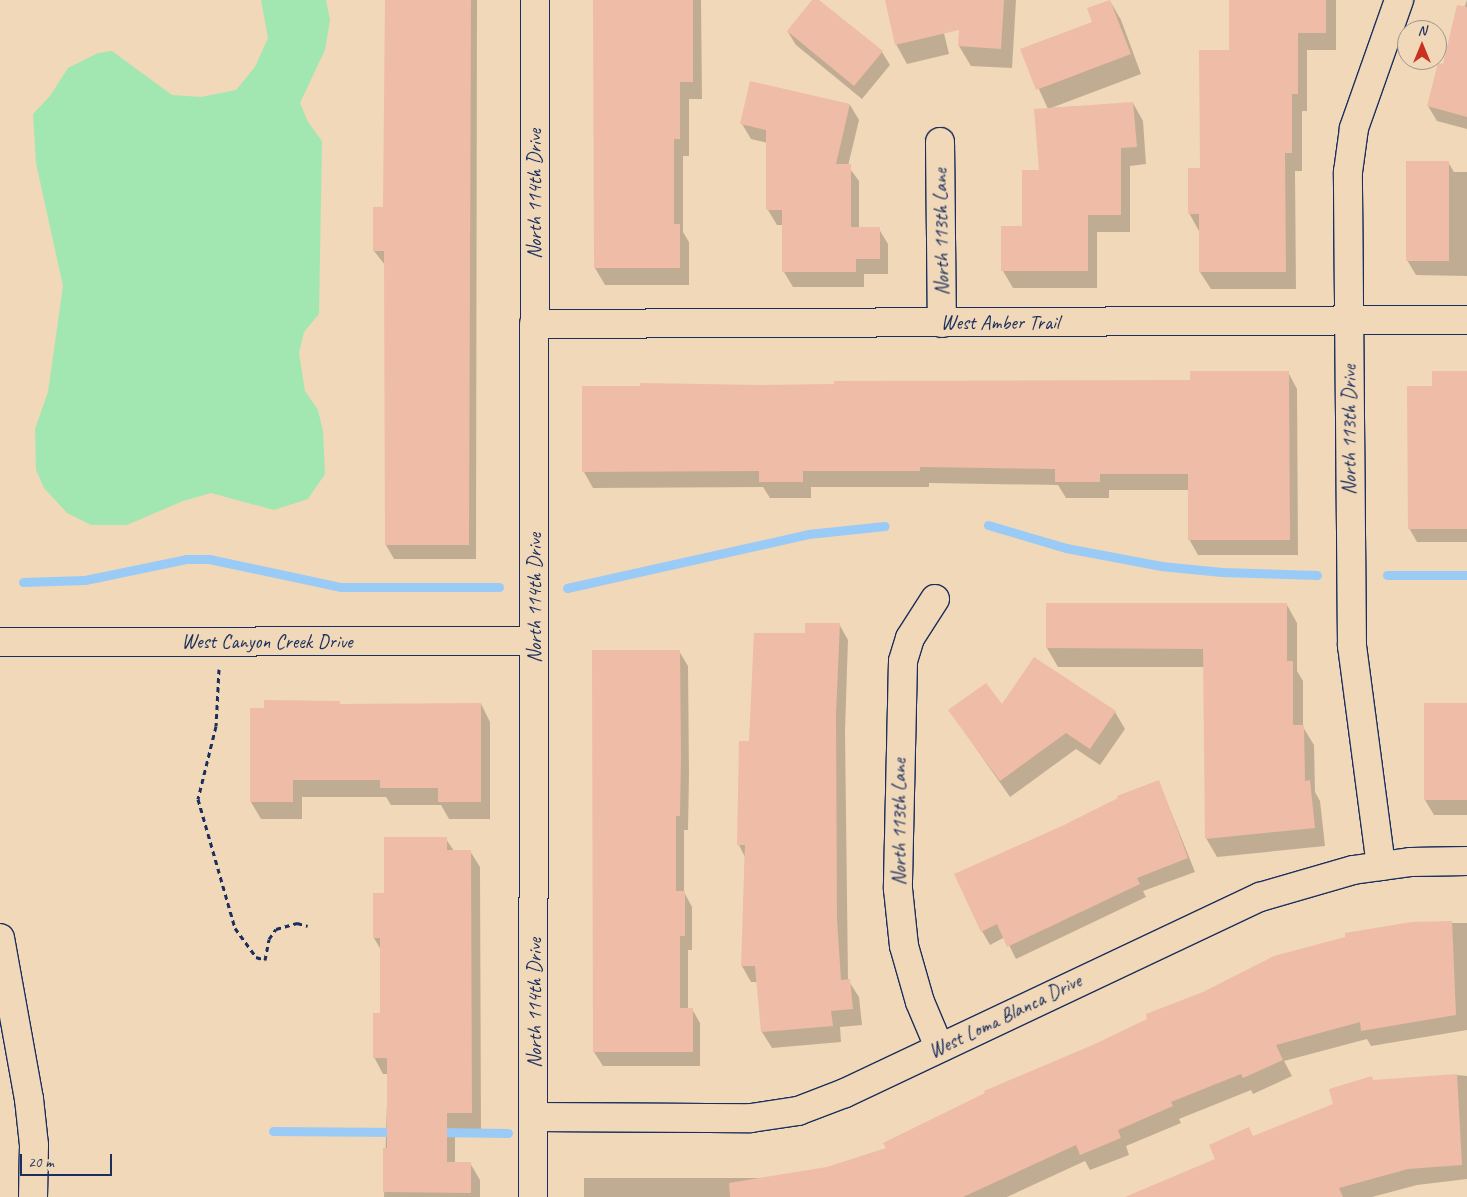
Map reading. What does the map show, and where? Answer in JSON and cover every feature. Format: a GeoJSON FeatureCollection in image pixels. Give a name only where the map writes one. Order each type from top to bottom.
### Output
{"type":"FeatureCollection","features":[{"type":"Feature","properties":{"kind":"street","name":"North 114th Drive"},"geometry":{"type":"LineString","coordinates":[[533,1197],[535,0]]}},
{"type":"Feature","properties":{"kind":"street","name":"North 113th Drive"},"geometry":{"type":"LineString","coordinates":[[1381,866],[1354,672],[1350,593],[1349,150],[1399,0]]}},
{"type":"Feature","properties":{"kind":"street","name":"North 113th Lane"},"geometry":{"type":"LineString","coordinates":[[940,142],[942,322]]}},
{"type":"Feature","properties":{"kind":"street","name":"West Amber Trail"},"geometry":{"type":"LineString","coordinates":[[534,324],[1467,320]]}},
{"type":"Feature","properties":{"kind":"street","name":"North 113th Lane"},"geometry":{"type":"LineString","coordinates":[[935,599],[910,638],[902,661],[898,889],[900,919],[909,965],[939,1047]]}},
{"type":"Feature","properties":{"kind":"street","name":"West Canyon Creek Drive"},"geometry":{"type":"LineString","coordinates":[[0,642],[534,641]]}},
{"type":"Feature","properties":{"kind":"street","name":"West Loma Blanca Drive"},"geometry":{"type":"LineString","coordinates":[[534,1117],[774,1116],[822,1103],[1260,897],[1324,876],[1381,866],[1467,861]]}},
{"type":"Feature","properties":{"kind":"street"},"geometry":{"type":"LineString","coordinates":[[0,938],[29,1099],[34,1145],[33,1197]]}},
{"type":"Feature","properties":{"kind":"path"},"geometry":{"type":"LineString","coordinates":[[220,641],[216,726],[198,799],[226,901],[242,940],[256,956],[265,960],[269,939],[276,929],[297,923],[308,926]]}},
{"type":"Feature","properties":{"kind":"green space"},"geometry":{"type":"Polygon","coordinates":[[[261,0],[326,0],[330,20],[325,50],[300,103],[308,122],[322,141],[319,314],[304,332],[299,353],[305,391],[318,410],[323,431],[325,474],[308,499],[274,510],[211,493],[183,501],[127,525],[91,525],[67,513],[44,488],[36,470],[35,429],[48,392],[63,286],[36,163],[33,114],[50,96],[68,68],[98,53],[112,51],[172,95],[201,97],[236,90],[255,67],[268,38],[261,0]]]}},
{"type":"Feature","properties":{"kind":"building"},"geometry":{"type":"Polygon","coordinates":[[[385,0],[471,0],[469,545],[385,545],[384,251],[373,251],[373,207],[383,207],[385,0]]]}},
{"type":"Feature","properties":{"kind":"building"},"geometry":{"type":"Polygon","coordinates":[[[593,0],[693,0],[693,82],[680,82],[680,139],[674,139],[674,224],[680,224],[680,268],[594,268],[593,0]]]}},
{"type":"Feature","properties":{"kind":"building"},"geometry":{"type":"Polygon","coordinates":[[[812,0],[819,0],[883,51],[854,86],[787,31],[812,0]]]}},
{"type":"Feature","properties":{"kind":"building"},"geometry":{"type":"Polygon","coordinates":[[[885,0],[1004,0],[1001,49],[958,46],[959,30],[895,45],[885,0]]]}},
{"type":"Feature","properties":{"kind":"building"},"geometry":{"type":"Polygon","coordinates":[[[1110,0],[1131,54],[1036,90],[1020,49],[1092,22],[1087,8],[1110,0]]]}},
{"type":"Feature","properties":{"kind":"building"},"geometry":{"type":"Polygon","coordinates":[[[1229,0],[1326,0],[1326,33],[1298,33],[1298,94],[1292,94],[1292,153],[1285,153],[1286,272],[1199,272],[1199,214],[1188,214],[1188,168],[1200,168],[1199,50],[1229,50],[1229,0]]]}},
{"type":"Feature","properties":{"kind":"building"},"geometry":{"type":"Polygon","coordinates":[[[1457,5],[1467,7],[1467,117],[1427,106],[1436,70],[1447,70],[1447,47],[1457,5]]]}},
{"type":"Feature","properties":{"kind":"building"},"geometry":{"type":"Polygon","coordinates":[[[750,81],[850,104],[836,164],[851,164],[851,227],[880,227],[880,259],[856,259],[856,272],[782,272],[782,210],[766,210],[766,130],[740,124],[750,81]]]}},
{"type":"Feature","properties":{"kind":"building"},"geometry":{"type":"Polygon","coordinates":[[[1133,102],[1137,147],[1121,148],[1121,215],[1088,215],[1088,271],[1001,271],[1001,226],[1022,226],[1022,170],[1039,170],[1034,109],[1133,102]]]}},
{"type":"Feature","properties":{"kind":"building"},"geometry":{"type":"Polygon","coordinates":[[[1406,161],[1449,161],[1449,261],[1406,261],[1406,161]]]}},
{"type":"Feature","properties":{"kind":"building"},"geometry":{"type":"Polygon","coordinates":[[[1190,371],[1289,371],[1290,540],[1188,540],[1188,474],[1100,474],[1100,482],[1055,482],[1055,469],[920,467],[920,471],[803,471],[803,482],[759,482],[759,471],[582,472],[582,386],[640,386],[640,383],[834,384],[834,381],[1190,380],[1190,371]]]}},
{"type":"Feature","properties":{"kind":"building"},"geometry":{"type":"Polygon","coordinates":[[[1432,371],[1467,371],[1467,529],[1408,529],[1407,386],[1432,386],[1432,371]]]}},
{"type":"Feature","properties":{"kind":"building"},"geometry":{"type":"Polygon","coordinates":[[[1046,603],[1287,603],[1287,661],[1293,661],[1293,725],[1304,725],[1305,781],[1310,780],[1315,828],[1205,839],[1203,649],[1046,648],[1046,603]]]}},
{"type":"Feature","properties":{"kind":"building"},"geometry":{"type":"Polygon","coordinates":[[[805,623],[840,623],[836,714],[837,919],[841,980],[850,979],[853,1009],[831,1011],[833,1026],[761,1032],[755,966],[741,966],[745,845],[737,845],[739,741],[749,741],[754,633],[805,633],[805,623]]]}},
{"type":"Feature","properties":{"kind":"building"},"geometry":{"type":"Polygon","coordinates":[[[592,650],[680,650],[681,758],[680,816],[676,816],[676,891],[685,891],[685,936],[680,936],[680,1008],[693,1008],[693,1052],[593,1052],[592,650]]]}},
{"type":"Feature","properties":{"kind":"building"},"geometry":{"type":"Polygon","coordinates":[[[1034,657],[1116,711],[1090,749],[1066,733],[1000,781],[948,710],[986,683],[1002,704],[1034,657]]]}},
{"type":"Feature","properties":{"kind":"building"},"geometry":{"type":"Polygon","coordinates":[[[264,700],[340,701],[340,704],[481,703],[481,802],[438,802],[438,788],[380,788],[380,780],[293,780],[293,802],[250,802],[250,708],[264,708],[264,700]]]}},
{"type":"Feature","properties":{"kind":"building"},"geometry":{"type":"Polygon","coordinates":[[[1424,703],[1467,703],[1467,800],[1424,800],[1424,703]]]}},
{"type":"Feature","properties":{"kind":"building"},"geometry":{"type":"Polygon","coordinates":[[[1159,780],[1188,858],[1137,878],[1140,884],[1007,947],[997,924],[981,932],[954,874],[1064,825],[1118,798],[1117,796],[1159,780]]]}},
{"type":"Feature","properties":{"kind":"building"},"geometry":{"type":"Polygon","coordinates":[[[384,837],[447,837],[447,850],[471,850],[472,1113],[447,1113],[447,1162],[471,1162],[471,1193],[383,1192],[383,1148],[387,1148],[387,1058],[373,1058],[373,1013],[380,1013],[380,938],[373,938],[373,893],[384,893],[384,837]]]}},
{"type":"Feature","properties":{"kind":"building"},"geometry":{"type":"Polygon","coordinates":[[[1452,921],[1456,1015],[1361,1031],[1360,1022],[1276,1045],[1283,1060],[1243,1078],[1241,1074],[1171,1102],[1173,1106],[1118,1130],[1121,1138],[1080,1155],[1076,1145],[963,1197],[730,1197],[729,1183],[827,1167],[886,1148],[883,1143],[985,1093],[984,1091],[1095,1044],[1147,1019],[1146,1014],[1203,992],[1274,956],[1345,937],[1345,933],[1412,922],[1452,921]]]}},
{"type":"Feature","properties":{"kind":"building"},"geometry":{"type":"Polygon","coordinates":[[[1457,1074],[1462,1165],[1408,1169],[1339,1188],[1343,1197],[1125,1197],[1215,1159],[1209,1145],[1249,1127],[1253,1136],[1333,1104],[1329,1089],[1372,1076],[1373,1080],[1457,1074]]]}},
{"type":"Feature","properties":{"kind":"waterway"},"geometry":{"type":"LineString","coordinates":[[988,525],[1066,548],[1161,566],[1222,572],[1317,575]]}},
{"type":"Feature","properties":{"kind":"waterway"},"geometry":{"type":"LineString","coordinates":[[567,588],[808,534],[885,526]]}},
{"type":"Feature","properties":{"kind":"waterway"},"geometry":{"type":"LineString","coordinates":[[23,582],[85,580],[186,559],[209,559],[341,587],[499,587]]}},
{"type":"Feature","properties":{"kind":"waterway"},"geometry":{"type":"LineString","coordinates":[[1387,575],[1467,575]]}},
{"type":"Feature","properties":{"kind":"waterway"},"geometry":{"type":"LineString","coordinates":[[273,1131],[398,1132]]}},
{"type":"Feature","properties":{"kind":"waterway"},"geometry":{"type":"LineString","coordinates":[[436,1132],[508,1133]]}}]}
